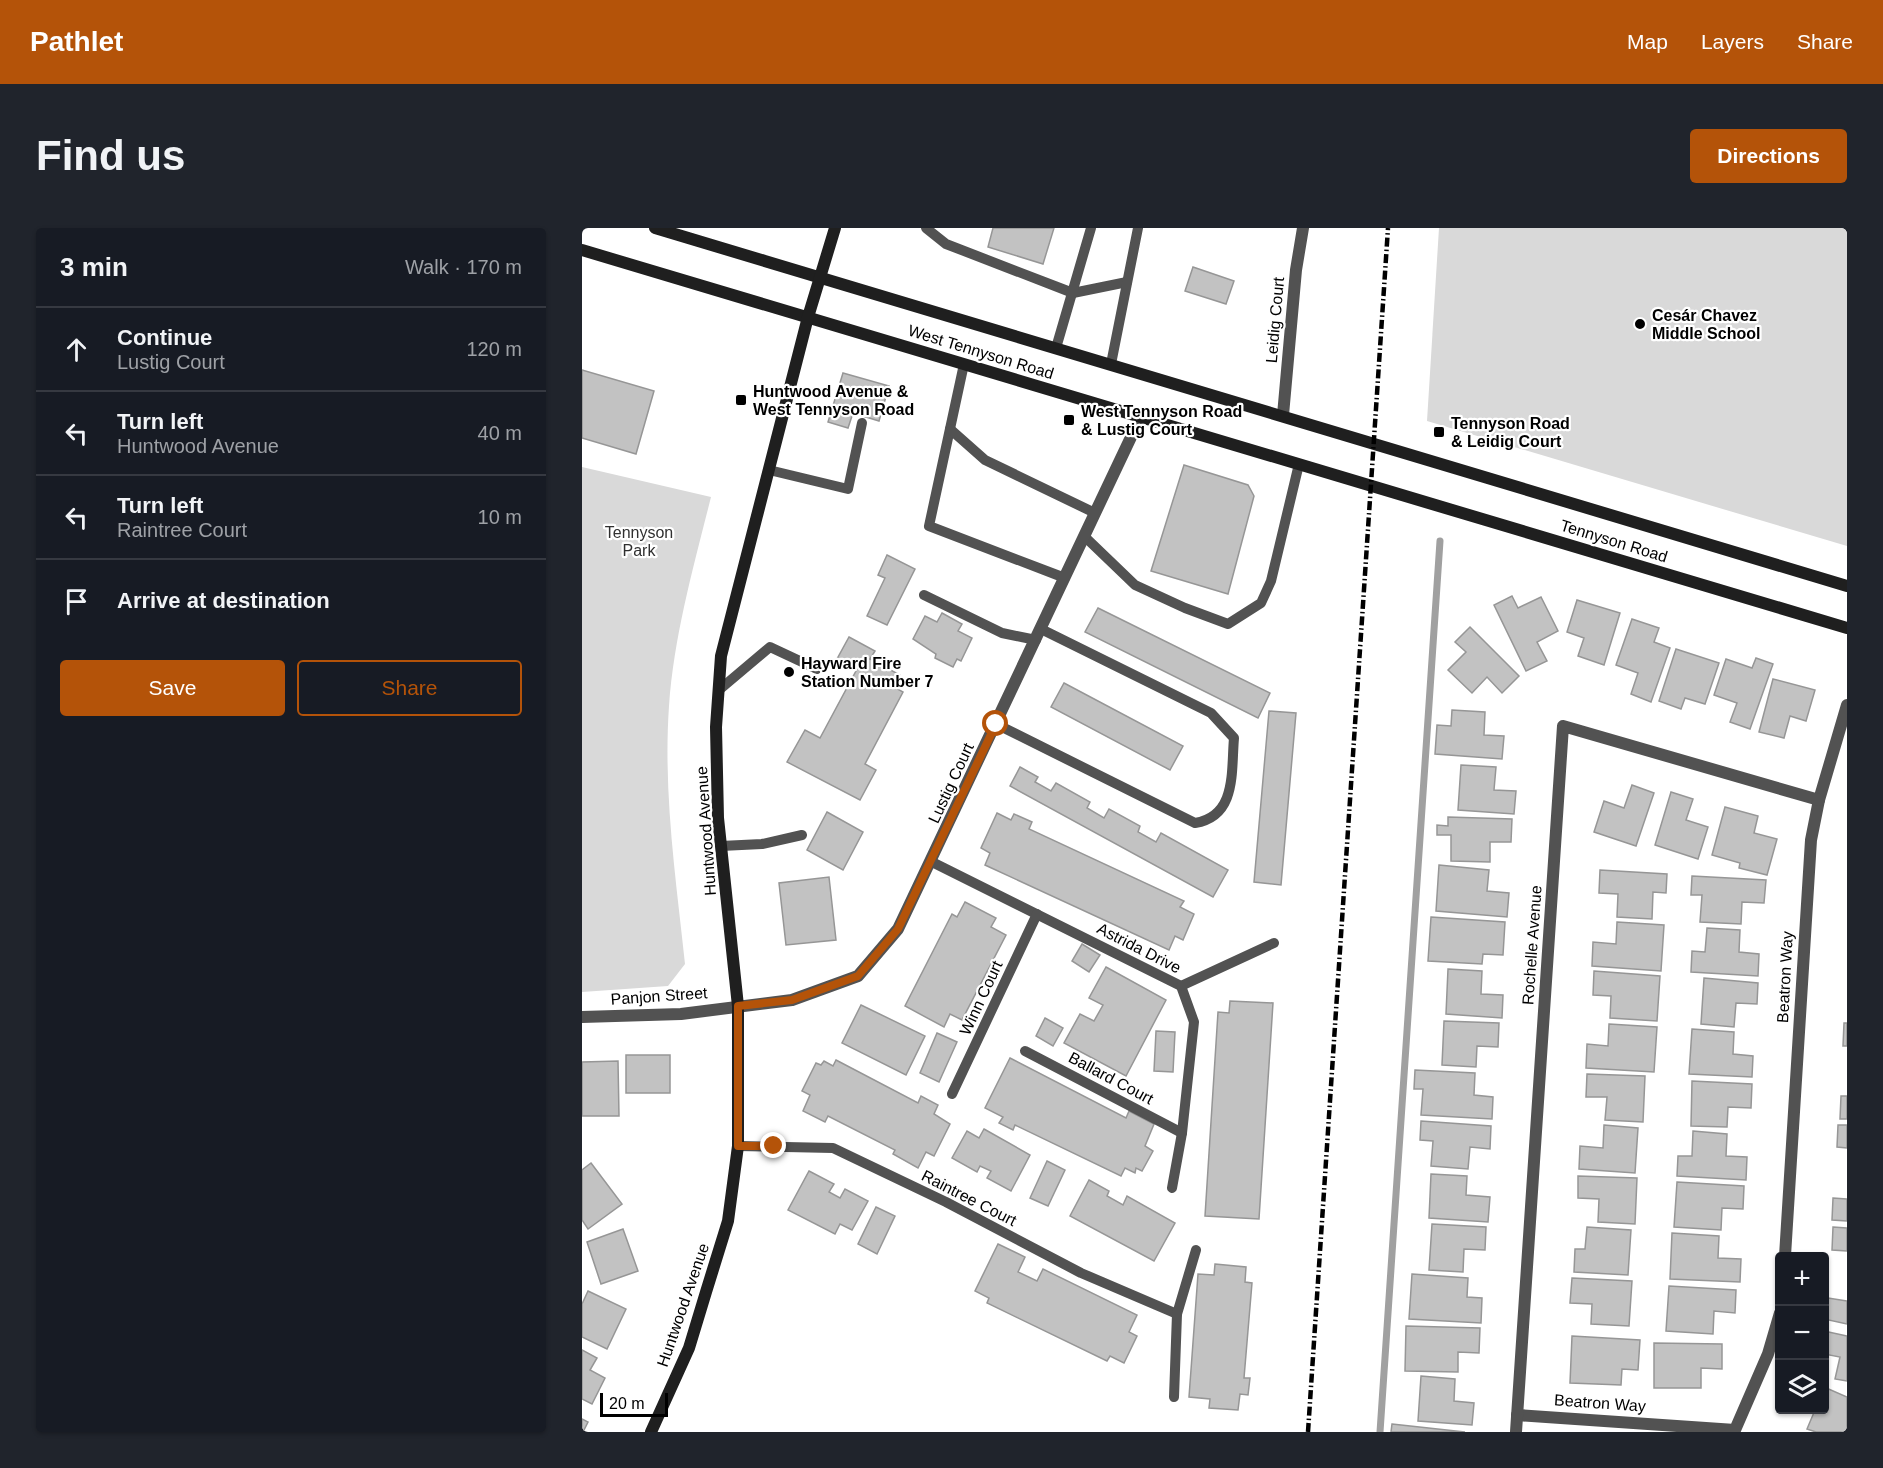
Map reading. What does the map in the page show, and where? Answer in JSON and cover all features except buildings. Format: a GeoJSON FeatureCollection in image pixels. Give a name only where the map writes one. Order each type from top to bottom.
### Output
{"type":"FeatureCollection","features":[{"type":"Feature","properties":{"kind":"main road","name":"West Tennyson Road"},"geometry":{"type":"LineString","coordinates":[[656,228],[1374,442]]}},
{"type":"Feature","properties":{"kind":"main road","name":"Huntwood Avenue"},"geometry":{"type":"LineString","coordinates":[[651,1432],[688,1348],[728,1221],[738,1146],[738,1006],[721,846],[716,727],[721,656],[808,317],[835,228]]}},
{"type":"Feature","properties":{"kind":"main road","name":"West Tennyson Road"},"geometry":{"type":"LineString","coordinates":[[582,250],[1371,485]]}},
{"type":"Feature","properties":{"kind":"main road","name":"Tennyson Road"},"geometry":{"type":"LineString","coordinates":[[1374,442],[1847,586]]}},
{"type":"Feature","properties":{"kind":"main road","name":"Tennyson Road"},"geometry":{"type":"LineString","coordinates":[[1371,485],[1847,628]]}},
{"type":"Feature","properties":{"kind":"street","name":"Leidig Court"},"geometry":{"type":"LineString","coordinates":[[1283,415],[1296,270],[1303,228]]}},
{"type":"Feature","properties":{"kind":"street","name":"Lustig Court"},"geometry":{"type":"LineString","coordinates":[[738,1006],[792,1000],[858,976],[898,929],[932,862],[1141,416]]}},
{"type":"Feature","properties":{"kind":"street","name":"Beatron Way"},"geometry":{"type":"LineString","coordinates":[[1785,1252],[1811,840],[1819,801],[1847,705]]}},
{"type":"Feature","properties":{"kind":"street","name":"Rochelle Avenue"},"geometry":{"type":"LineString","coordinates":[[1516,1432],[1563,726],[1819,801]]}},
{"type":"Feature","properties":{"kind":"street","name":"Panjon Street"},"geometry":{"type":"LineString","coordinates":[[582,1017],[681,1014],[738,1006]]}},
{"type":"Feature","properties":{"kind":"street","name":"Beatron Way"},"geometry":{"type":"LineString","coordinates":[[1517,1415],[1735,1430],[1768,1354],[1775,1328]]}},
{"type":"Feature","properties":{"kind":"lane"},"geometry":{"type":"LineString","coordinates":[[926,228],[946,244],[1073,293],[1127,282]]}},
{"type":"Feature","properties":{"kind":"lane"},"geometry":{"type":"LineString","coordinates":[[1056,348],[1091,228]]}},
{"type":"Feature","properties":{"kind":"lane"},"geometry":{"type":"LineString","coordinates":[[1111,364],[1138,228]]}},
{"type":"Feature","properties":{"kind":"lane"},"geometry":{"type":"LineString","coordinates":[[964,364],[928,526],[1065,578]]}},
{"type":"Feature","properties":{"kind":"lane"},"geometry":{"type":"LineString","coordinates":[[769,470],[848,489],[862,423]]}},
{"type":"Feature","properties":{"kind":"lane"},"geometry":{"type":"LineString","coordinates":[[950,429],[985,459],[1095,513]]}},
{"type":"Feature","properties":{"kind":"lane"},"geometry":{"type":"LineString","coordinates":[[1084,536],[1136,585],[1185,608],[1228,624],[1261,603],[1271,581],[1299,464]]}},
{"type":"Feature","properties":{"kind":"lane"},"geometry":{"type":"LineString","coordinates":[[924,595],[1002,633],[1039,634],[1210,713],[1234,738],[1228,798],[1208,821],[1195,824],[996,724]]}},
{"type":"Feature","properties":{"kind":"lane"},"geometry":{"type":"LineString","coordinates":[[719,690],[770,647],[817,669]]}},
{"type":"Feature","properties":{"kind":"lane"},"geometry":{"type":"LineString","coordinates":[[721,846],[762,844],[802,835]]}},
{"type":"Feature","properties":{"kind":"lane","name":"Astrida Drive"},"geometry":{"type":"LineString","coordinates":[[932,862],[1181,986],[1194,1022],[1182,1133],[1172,1188]]}},
{"type":"Feature","properties":{"kind":"lane","name":"Winn Court"},"geometry":{"type":"LineString","coordinates":[[952,1094],[1037,914]]}},
{"type":"Feature","properties":{"kind":"lane"},"geometry":{"type":"LineString","coordinates":[[1181,986],[1274,942]]}},
{"type":"Feature","properties":{"kind":"lane","name":"Ballard Court"},"geometry":{"type":"LineString","coordinates":[[1025,1051],[1182,1133]]}},
{"type":"Feature","properties":{"kind":"lane","name":"Raintree Court"},"geometry":{"type":"LineString","coordinates":[[738,1146],[833,1148],[946,1202],[1081,1273],[1177,1314]]}},
{"type":"Feature","properties":{"kind":"lane"},"geometry":{"type":"LineString","coordinates":[[1174,1397],[1177,1314],[1196,1250]]}},
{"type":"Feature","properties":{"kind":"green space","name":"Cesár Chavez Middle School"},"geometry":{"type":"Polygon","coordinates":[[[1439,228],[1847,228],[1847,546],[1427,421],[1439,228]]]}},
{"type":"Feature","properties":{"kind":"green space","name":"Tennyson Park"},"geometry":{"type":"Polygon","coordinates":[[[582,467],[711,497],[680,627],[669,706],[669,803],[685,964],[668,986],[582,992],[582,467]]]}},
{"type":"Feature","properties":{"kind":"waterway"},"geometry":{"type":"LineString","coordinates":[[1380,1432],[1440,541]]}},
{"type":"Feature","properties":{"kind":"railway"},"geometry":{"type":"LineString","coordinates":[[1308,1432],[1388,228]]}},
{"type":"Feature","properties":{"kind":"place","name":"Cesár Chavez Middle School"},"geometry":{"type":"Point","coordinates":[1640,324]}},
{"type":"Feature","properties":{"kind":"place","name":"Huntwood Avenue & West Tennyson Road"},"geometry":{"type":"Point","coordinates":[741,400]}},
{"type":"Feature","properties":{"kind":"place","name":"West Tennyson Road & Lustig Court"},"geometry":{"type":"Point","coordinates":[1069,420]}},
{"type":"Feature","properties":{"kind":"place","name":"Tennyson Road & Leidig Court"},"geometry":{"type":"Point","coordinates":[1439,432]}},
{"type":"Feature","properties":{"kind":"place","name":"Hayward Fire Station Number 7"},"geometry":{"type":"Point","coordinates":[789,672]}},
{"type":"Feature","properties":{"kind":"route"},"geometry":{"type":"LineString","coordinates":[[774,1146],[738,1146],[738,1006],[792,1000],[858,976],[898,929],[996,724]]}}]}
